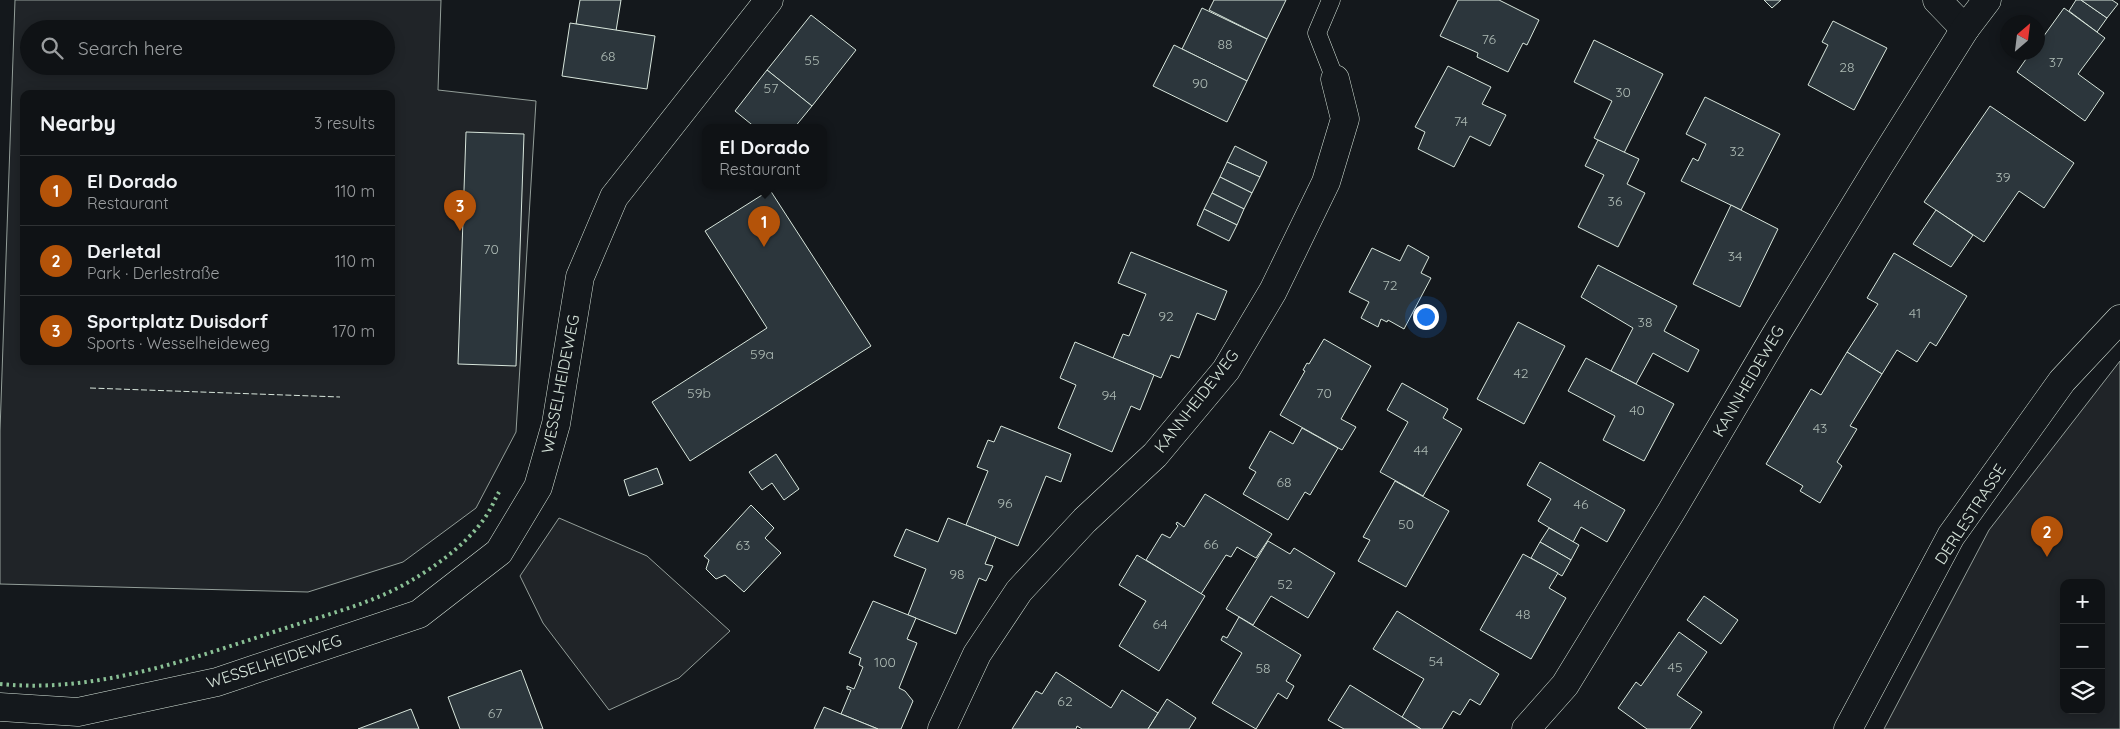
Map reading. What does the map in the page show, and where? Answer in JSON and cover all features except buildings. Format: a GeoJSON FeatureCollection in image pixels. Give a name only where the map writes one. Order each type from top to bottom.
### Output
{"type":"FeatureCollection","features":[{"type":"Feature","properties":{"kind":"street","name":"WESSELHEIDEWEG"},"geometry":{"type":"LineString","coordinates":[[0,707],[78,712],[217,682],[419,614],[499,552],[538,487],[556,424],[580,277],[614,197],[769,0]]}},
{"type":"Feature","properties":{"kind":"street"},"geometry":{"type":"LineString","coordinates":[[1937,0],[1966,29]]}},
{"type":"Feature","properties":{"kind":"street","name":"KANNHEIDEWEG"},"geometry":{"type":"LineString","coordinates":[[1526,729],[1570,677],[1671,512],[1774,336],[1966,29],[1987,0]]}},
{"type":"Feature","properties":{"kind":"street","name":"KANNHEIDEWEG"},"geometry":{"type":"LineString","coordinates":[[942,729],[977,654],[1019,591],[1084,520],[1155,454],[1226,370],[1273,291],[1326,182],[1345,119],[1335,79]]}},
{"type":"Feature","properties":{"kind":"street","name":"DERLESTRASSE"},"geometry":{"type":"LineString","coordinates":[[1848,729],[1952,536],[2062,381],[2120,319]]}},
{"type":"Feature","properties":{"kind":"lane","name":"KANNHEIDEWEG"},"geometry":{"type":"LineString","coordinates":[[1331,0],[1317,33],[1335,79]]}},
{"type":"Feature","properties":{"kind":"shaded area"},"geometry":{"type":"Polygon","coordinates":[[[15,0],[441,0],[438,90],[536,101],[516,432],[476,508],[403,562],[308,592],[0,584],[0,431],[15,0]]]}},
{"type":"Feature","properties":{"kind":"shaded area"},"geometry":{"type":"Polygon","coordinates":[[[2120,361],[2120,729],[1884,729],[1989,530],[2120,361]]]}},
{"type":"Feature","properties":{"kind":"shaded area"},"geometry":{"type":"Polygon","coordinates":[[[559,518],[647,556],[730,631],[679,678],[609,710],[543,623],[520,576],[559,518]]]}},
{"type":"Feature","properties":{"kind":"hedge"},"geometry":{"type":"LineString","coordinates":[[0,684],[37,686],[74,683],[148,670],[221,649],[369,601],[412,580],[432,568],[451,553],[477,528],[488,513],[499,492]]}},
{"type":"Feature","properties":{"kind":"fence"},"geometry":{"type":"LineString","coordinates":[[90,388],[340,397]]}},
{"type":"Feature","properties":{"kind":"place","name":"Sportplatz Duisdorf"},"geometry":{"type":"Point","coordinates":[460,231]}},
{"type":"Feature","properties":{"kind":"place","name":"El Dorado"},"geometry":{"type":"Point","coordinates":[764,247]}},
{"type":"Feature","properties":{"kind":"place","name":"Derletal"},"geometry":{"type":"Point","coordinates":[2047,557]}}]}
